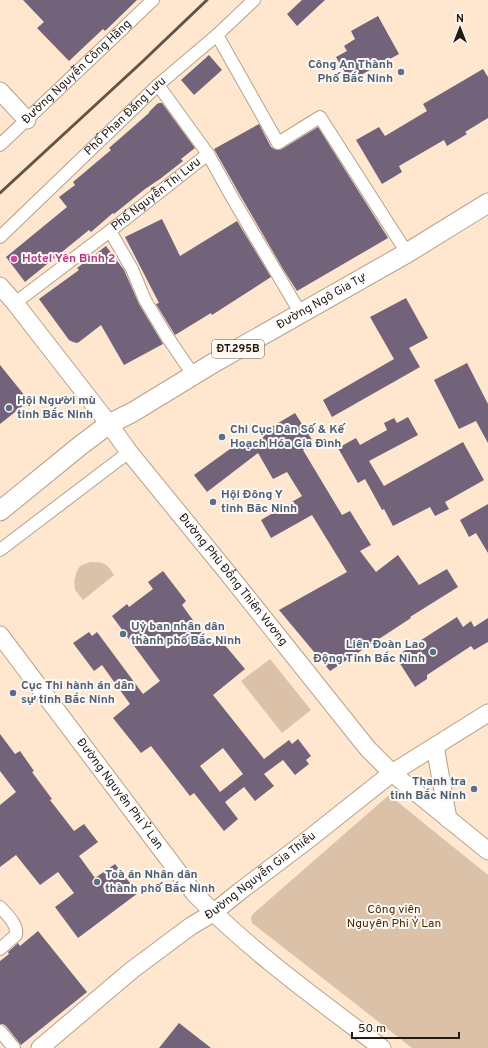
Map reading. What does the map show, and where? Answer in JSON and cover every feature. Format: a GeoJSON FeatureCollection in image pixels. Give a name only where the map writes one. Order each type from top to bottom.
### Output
{"type":"FeatureCollection","features":[{"type":"Feature","properties":{"kind":"main road","name":"Đường Ngô Gia Tự"},"geometry":{"type":"LineString","coordinates":[[0,511],[109,424],[133,412],[215,362],[407,253],[488,203]]}},
{"type":"Feature","properties":{"kind":"street","name":"Đường Nguyễn Công Hãng"},"geometry":{"type":"LineString","coordinates":[[0,145],[153,0]]}},
{"type":"Feature","properties":{"kind":"street","name":"Phố Phan Đăng Lưu"},"geometry":{"type":"LineString","coordinates":[[0,237],[158,85],[217,35],[254,0]]}},
{"type":"Feature","properties":{"kind":"street"},"geometry":{"type":"LineString","coordinates":[[217,35],[278,143],[320,117],[407,253]]}},
{"type":"Feature","properties":{"kind":"street"},"geometry":{"type":"LineString","coordinates":[[158,85],[208,154]]}},
{"type":"Feature","properties":{"kind":"street"},"geometry":{"type":"LineString","coordinates":[[0,91],[27,120]]}},
{"type":"Feature","properties":{"kind":"street","name":"Phố Nguyễn Thị Lưu"},"geometry":{"type":"LineString","coordinates":[[15,303],[208,154],[301,314]]}},
{"type":"Feature","properties":{"kind":"street"},"geometry":{"type":"LineString","coordinates":[[110,231],[132,269],[145,300],[166,335],[194,376]]}},
{"type":"Feature","properties":{"kind":"street","name":"Đường Phù Đổng Thiên Vương"},"geometry":{"type":"LineString","coordinates":[[0,286],[15,303],[129,452],[226,570],[367,748],[392,773],[488,851]]}},
{"type":"Feature","properties":{"kind":"street"},"geometry":{"type":"LineString","coordinates":[[0,550],[129,452]]}},
{"type":"Feature","properties":{"kind":"street","name":"Đường Nguyên Phi Ỷ Lan"},"geometry":{"type":"LineString","coordinates":[[0,635],[194,893],[213,913],[237,934],[372,1045]]}},
{"type":"Feature","properties":{"kind":"street","name":"Đường Nguyễn Gia Thiều"},"geometry":{"type":"LineString","coordinates":[[40,1048],[132,970],[191,926],[213,913],[392,773],[488,713]]}},
{"type":"Feature","properties":{"kind":"street"},"geometry":{"type":"LineString","coordinates":[[435,746],[448,819]]}},
{"type":"Feature","properties":{"kind":"street"},"geometry":{"type":"LineString","coordinates":[[0,907],[14,923],[17,930],[16,935],[0,949]]}},
{"type":"Feature","properties":{"kind":"street"},"geometry":{"type":"LineString","coordinates":[[0,1031],[14,1048]]}},
{"type":"Feature","properties":{"kind":"green space"},"geometry":{"type":"Polygon","coordinates":[[[90,562],[104,564],[114,575],[83,600],[75,590],[74,581],[80,566],[90,562]]]}},
{"type":"Feature","properties":{"kind":"green space"},"geometry":{"type":"Polygon","coordinates":[[[270,659],[311,710],[282,733],[241,681],[270,659]]]}},
{"type":"Feature","properties":{"kind":"green space","name":"Công viên Nguyên Phi Ỷ Lan"},"geometry":{"type":"Polygon","coordinates":[[[389,795],[488,875],[488,1048],[412,1048],[252,923],[251,917],[254,913],[389,795]]]}},
{"type":"Feature","properties":{"kind":"building"},"geometry":{"type":"Polygon","coordinates":[[[23,0],[137,0],[105,31],[103,29],[69,61],[37,28],[44,22],[23,0]]]}},
{"type":"Feature","properties":{"kind":"building"},"geometry":{"type":"Polygon","coordinates":[[[302,0],[325,0],[297,26],[287,14],[302,0]]]}},
{"type":"Feature","properties":{"kind":"building"},"geometry":{"type":"Polygon","coordinates":[[[378,16],[399,54],[350,81],[336,57],[347,51],[344,46],[355,39],[351,31],[378,16]]]}},
{"type":"Feature","properties":{"kind":"building"},"geometry":{"type":"Polygon","coordinates":[[[209,55],[222,70],[194,95],[181,80],[209,55]]]}},
{"type":"Feature","properties":{"kind":"building"},"geometry":{"type":"Polygon","coordinates":[[[483,69],[488,77],[488,118],[465,132],[467,134],[447,146],[444,140],[399,166],[402,172],[382,184],[356,140],[379,127],[385,136],[427,111],[423,104],[483,69]]]}},
{"type":"Feature","properties":{"kind":"building"},"geometry":{"type":"Polygon","coordinates":[[[159,103],[162,103],[195,148],[181,159],[183,161],[114,214],[113,213],[91,232],[89,230],[25,282],[6,257],[67,207],[59,197],[75,185],[73,182],[111,150],[109,148],[159,103]]]}},
{"type":"Feature","properties":{"kind":"building"},"geometry":{"type":"Polygon","coordinates":[[[259,124],[271,147],[278,150],[318,127],[388,238],[297,291],[214,149],[259,124]]]}},
{"type":"Feature","properties":{"kind":"building"},"geometry":{"type":"Polygon","coordinates":[[[162,219],[180,256],[237,221],[271,277],[212,315],[211,313],[175,335],[156,304],[159,303],[125,237],[162,219]]]}},
{"type":"Feature","properties":{"kind":"building"},"geometry":{"type":"Polygon","coordinates":[[[106,246],[124,270],[139,304],[163,344],[124,365],[101,325],[79,342],[73,342],[69,340],[39,299],[79,270],[77,268],[106,246]]]}},
{"type":"Feature","properties":{"kind":"building"},"geometry":{"type":"Polygon","coordinates":[[[406,298],[428,338],[409,348],[420,367],[332,417],[323,400],[394,359],[370,317],[406,298]]]}},
{"type":"Feature","properties":{"kind":"building"},"geometry":{"type":"Polygon","coordinates":[[[467,363],[488,404],[488,443],[476,421],[459,429],[434,380],[467,363]]]}},
{"type":"Feature","properties":{"kind":"building"},"geometry":{"type":"Polygon","coordinates":[[[0,365],[29,401],[0,424],[0,365]]]}},
{"type":"Feature","properties":{"kind":"building"},"geometry":{"type":"Polygon","coordinates":[[[295,413],[314,443],[303,450],[342,515],[350,511],[371,545],[360,551],[376,572],[398,555],[419,585],[447,569],[458,587],[410,617],[411,618],[330,671],[279,610],[347,572],[312,515],[271,538],[261,520],[302,496],[287,472],[273,479],[258,453],[207,492],[194,475],[241,441],[245,446],[265,435],[263,432],[295,413]]]}},
{"type":"Feature","properties":{"kind":"building"},"geometry":{"type":"Polygon","coordinates":[[[408,417],[418,435],[369,461],[384,486],[463,442],[484,480],[445,502],[449,509],[435,516],[430,507],[393,526],[384,509],[382,510],[365,479],[358,483],[338,448],[356,438],[360,445],[387,430],[384,423],[394,418],[397,423],[408,417]]]}},
{"type":"Feature","properties":{"kind":"building"},"geometry":{"type":"Polygon","coordinates":[[[488,504],[488,553],[476,533],[469,537],[460,520],[488,504]]]}},
{"type":"Feature","properties":{"kind":"building"},"geometry":{"type":"Polygon","coordinates":[[[163,571],[186,601],[182,605],[211,645],[219,638],[245,669],[213,695],[264,759],[289,740],[292,744],[298,739],[311,756],[306,760],[309,764],[295,775],[283,760],[264,774],[274,786],[255,801],[244,787],[225,802],[238,819],[224,831],[194,793],[190,796],[151,746],[141,753],[113,718],[130,704],[102,665],[94,671],[73,643],[89,632],[92,636],[97,632],[143,694],[160,681],[112,616],[127,604],[129,607],[153,589],[148,582],[163,571]],[[223,748],[200,766],[220,792],[243,774],[223,748]]]}},
{"type":"Feature","properties":{"kind":"building","name":"Liên Đoàn Lao Động Tỉnh Bắc Ninh"},"geometry":{"type":"Polygon","coordinates":[[[457,617],[463,627],[471,621],[474,627],[488,618],[488,642],[474,650],[471,646],[427,675],[427,679],[415,687],[399,662],[405,659],[401,653],[457,617]]]}},
{"type":"Feature","properties":{"kind":"building"},"geometry":{"type":"Polygon","coordinates":[[[0,734],[15,754],[20,751],[34,771],[32,772],[52,799],[50,800],[74,831],[84,824],[98,842],[79,856],[95,878],[115,864],[138,893],[78,938],[55,907],[74,893],[58,872],[40,885],[16,855],[0,867],[0,805],[16,792],[0,771],[0,734]]]}},
{"type":"Feature","properties":{"kind":"building"},"geometry":{"type":"Polygon","coordinates":[[[38,931],[87,992],[21,1045],[6,1026],[0,1024],[0,961],[9,954],[8,952],[18,943],[20,946],[38,931]]]}},
{"type":"Feature","properties":{"kind":"building"},"geometry":{"type":"Polygon","coordinates":[[[179,1023],[211,1048],[159,1048],[179,1023]]]}},
{"type":"Feature","properties":{"kind":"railway"},"geometry":{"type":"LineString","coordinates":[[0,193],[207,0]]}},
{"type":"Feature","properties":{"kind":"place","name":"Công An Thành Phố Bắc Ninh"},"geometry":{"type":"Point","coordinates":[401,72]}},
{"type":"Feature","properties":{"kind":"place","name":"Hotel Yên Bình 2"},"geometry":{"type":"Point","coordinates":[14,259]}},
{"type":"Feature","properties":{"kind":"place","name":"Hội Người mù tỉnh Bắc Ninh"},"geometry":{"type":"Point","coordinates":[9,408]}},
{"type":"Feature","properties":{"kind":"place","name":"Chi Cục Dân Số & Kế Hoạch Hóa Gia Đình"},"geometry":{"type":"Point","coordinates":[222,437]}},
{"type":"Feature","properties":{"kind":"place","name":"Hội Đông Y tỉnh Băc Ninh"},"geometry":{"type":"Point","coordinates":[213,502]}},
{"type":"Feature","properties":{"kind":"place","name":"Uỷ ban nhân dân thành phố Bắc Ninh"},"geometry":{"type":"Point","coordinates":[123,634]}},
{"type":"Feature","properties":{"kind":"place","name":"Liên Đoàn Lao Động Tỉnh Bắc Ninh"},"geometry":{"type":"Point","coordinates":[433,652]}},
{"type":"Feature","properties":{"kind":"place","name":"Cục Thi hành án dân sự tỉnh Bắc Ninh"},"geometry":{"type":"Point","coordinates":[13,693]}},
{"type":"Feature","properties":{"kind":"place","name":"Thanh tra tỉnh Bắc Ninh"},"geometry":{"type":"Point","coordinates":[474,789]}},
{"type":"Feature","properties":{"kind":"place","name":"Toà án Nhân dân thành phố Bắc Ninh"},"geometry":{"type":"Point","coordinates":[97,882]}}]}
